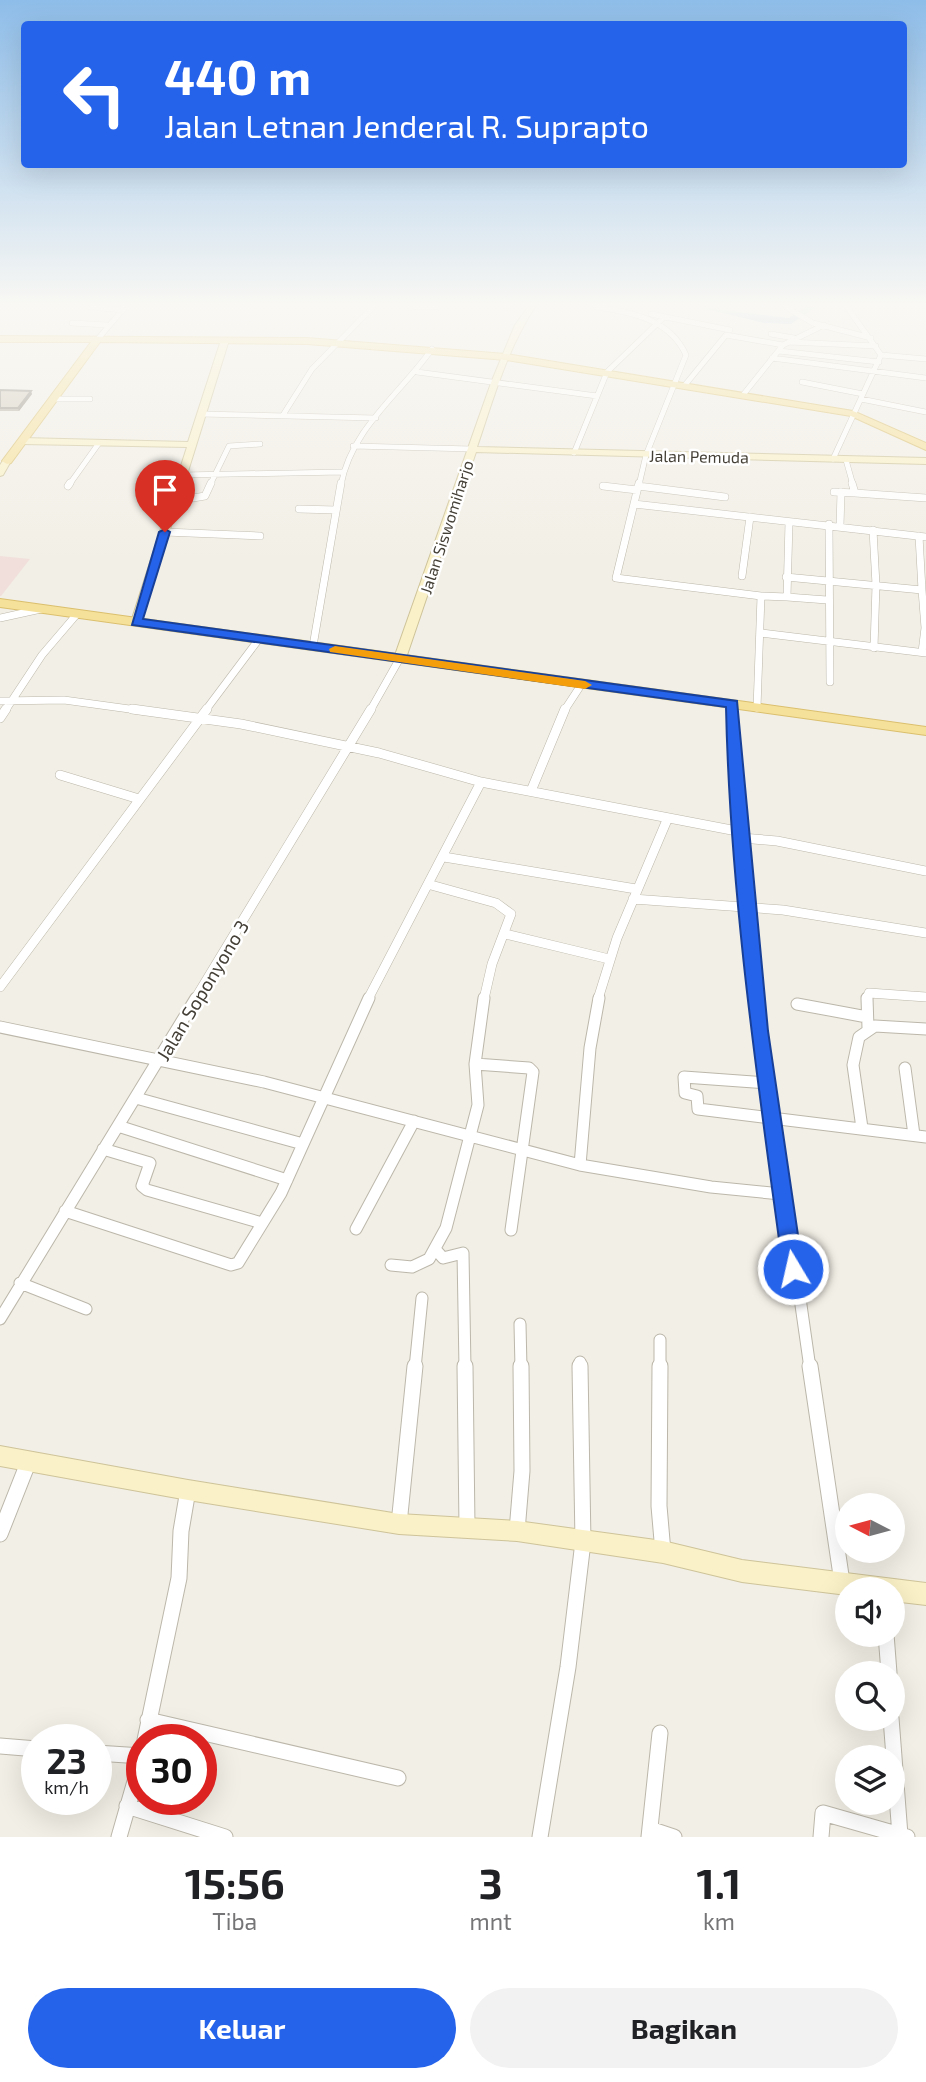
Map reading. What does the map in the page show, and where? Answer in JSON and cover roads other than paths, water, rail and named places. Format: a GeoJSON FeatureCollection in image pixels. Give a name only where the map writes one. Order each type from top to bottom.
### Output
{"type":"FeatureCollection","features":[{"type":"Feature","properties":{"kind":"main road"},"geometry":{"type":"LineString","coordinates":[[1,469],[59,393]]}},
{"type":"Feature","properties":{"kind":"main road"},"geometry":{"type":"LineString","coordinates":[[136,622],[208,393]]}},
{"type":"Feature","properties":{"kind":"main road","name":"Jalan Siswomiharjo"},"geometry":{"type":"LineString","coordinates":[[400,658],[492,393]]}},
{"type":"Feature","properties":{"kind":"main road"},"geometry":{"type":"LineString","coordinates":[[735,393],[853,414],[926,447]]}},
{"type":"Feature","properties":{"kind":"main road"},"geometry":{"type":"LineString","coordinates":[[22,441],[193,445]]}},
{"type":"Feature","properties":{"kind":"main road","name":"Jalan Pemuda"},"geometry":{"type":"LineString","coordinates":[[472,449],[926,461]]}},
{"type":"Feature","properties":{"kind":"main road"},"geometry":{"type":"LineString","coordinates":[[0,603],[926,731]]}},
{"type":"Feature","properties":{"kind":"main road"},"geometry":{"type":"LineString","coordinates":[[0,1456],[28,1463],[399,1524],[517,1531],[663,1552],[742,1572],[835,1582]]}},
{"type":"Feature","properties":{"kind":"main road"},"geometry":{"type":"LineString","coordinates":[[905,1591],[926,1594]]}},
{"type":"Feature","properties":{"kind":"street"},"geometry":{"type":"LineString","coordinates":[[283,415],[297,393]]}},
{"type":"Feature","properties":{"kind":"street"},"geometry":{"type":"LineString","coordinates":[[313,646],[342,472],[353,446],[399,393]]}},
{"type":"Feature","properties":{"kind":"street"},"geometry":{"type":"LineString","coordinates":[[571,393],[597,396]]}},
{"type":"Feature","properties":{"kind":"street"},"geometry":{"type":"LineString","coordinates":[[574,453],[598,393]]}},
{"type":"Feature","properties":{"kind":"street"},"geometry":{"type":"LineString","coordinates":[[669,393],[646,455],[616,578],[761,596],[827,600]]}},
{"type":"Feature","properties":{"kind":"street"},"geometry":{"type":"LineString","coordinates":[[845,393],[926,412]]}},
{"type":"Feature","properties":{"kind":"street"},"geometry":{"type":"LineString","coordinates":[[833,459],[864,393]]}},
{"type":"Feature","properties":{"kind":"street"},"geometry":{"type":"LineString","coordinates":[[54,399],[90,399]]}},
{"type":"Feature","properties":{"kind":"street"},"geometry":{"type":"LineString","coordinates":[[201,414],[376,418]]}},
{"type":"Feature","properties":{"kind":"street"},"geometry":{"type":"LineString","coordinates":[[68,486],[99,443]]}},
{"type":"Feature","properties":{"kind":"street"},"geometry":{"type":"LineString","coordinates":[[175,500],[202,498],[229,446],[260,444]]}},
{"type":"Feature","properties":{"kind":"street"},"geometry":{"type":"LineString","coordinates":[[353,446],[472,449]]}},
{"type":"Feature","properties":{"kind":"street"},"geometry":{"type":"LineString","coordinates":[[846,460],[855,493]]}},
{"type":"Feature","properties":{"kind":"street"},"geometry":{"type":"LineString","coordinates":[[183,475],[342,472]]}},
{"type":"Feature","properties":{"kind":"street"},"geometry":{"type":"LineString","coordinates":[[603,486],[724,497]]}},
{"type":"Feature","properties":{"kind":"street"},"geometry":{"type":"LineString","coordinates":[[840,526],[837,492],[926,498]]}},
{"type":"Feature","properties":{"kind":"street"},"geometry":{"type":"LineString","coordinates":[[634,504],[923,536],[924,652],[761,633]]}},
{"type":"Feature","properties":{"kind":"street"},"geometry":{"type":"LineString","coordinates":[[299,509],[336,510]]}},
{"type":"Feature","properties":{"kind":"street"},"geometry":{"type":"LineString","coordinates":[[742,576],[750,517]]}},
{"type":"Feature","properties":{"kind":"street"},"geometry":{"type":"LineString","coordinates":[[787,597],[789,522]]}},
{"type":"Feature","properties":{"kind":"street"},"geometry":{"type":"LineString","coordinates":[[829,524],[830,581],[827,600],[831,643],[830,682]]}},
{"type":"Feature","properties":{"kind":"street"},"geometry":{"type":"LineString","coordinates":[[873,530],[876,585],[874,648]]}},
{"type":"Feature","properties":{"kind":"street"},"geometry":{"type":"LineString","coordinates":[[165,532],[260,536]]}},
{"type":"Feature","properties":{"kind":"street"},"geometry":{"type":"LineString","coordinates":[[786,577],[922,590]]}},
{"type":"Feature","properties":{"kind":"street"},"geometry":{"type":"LineString","coordinates":[[757,708],[761,596]]}},
{"type":"Feature","properties":{"kind":"street"},"geometry":{"type":"LineString","coordinates":[[0,618],[41,609]]}},
{"type":"Feature","properties":{"kind":"street"},"geometry":{"type":"LineString","coordinates":[[0,718],[42,655],[77,614]]}},
{"type":"Feature","properties":{"kind":"street"},"geometry":{"type":"LineString","coordinates":[[0,987],[259,639]]}},
{"type":"Feature","properties":{"kind":"street","name":"Jalan Soponyono 3"},"geometry":{"type":"LineString","coordinates":[[0,1319],[160,1060],[400,658]]}},
{"type":"Feature","properties":{"kind":"street"},"geometry":{"type":"LineString","coordinates":[[531,791],[562,714],[581,685]]}},
{"type":"Feature","properties":{"kind":"street"},"geometry":{"type":"LineString","coordinates":[[0,701],[64,701],[202,719],[349,747],[481,782],[926,871]]}},
{"type":"Feature","properties":{"kind":"street"},"geometry":{"type":"LineString","coordinates":[[732,704],[748,907],[767,1083],[781,1194],[841,1577]]}},
{"type":"Feature","properties":{"kind":"street"},"geometry":{"type":"LineString","coordinates":[[60,775],[139,799]]}},
{"type":"Feature","properties":{"kind":"street"},"geometry":{"type":"LineString","coordinates":[[65,1211],[232,1266],[238,1263],[287,1180],[363,1010],[431,885],[481,782]]}},
{"type":"Feature","properties":{"kind":"street"},"geometry":{"type":"LineString","coordinates":[[580,1165],[592,1038],[609,959],[667,820]]}},
{"type":"Feature","properties":{"kind":"street"},"geometry":{"type":"LineString","coordinates":[[444,858],[634,894],[748,907],[926,933]]}},
{"type":"Feature","properties":{"kind":"street"},"geometry":{"type":"LineString","coordinates":[[391,1265],[412,1266],[423,1263],[436,1250],[446,1228],[478,1105],[475,1064],[486,985],[511,914],[496,903],[431,885]]}},
{"type":"Feature","properties":{"kind":"street"},"geometry":{"type":"LineString","coordinates":[[505,934],[609,959]]}},
{"type":"Feature","properties":{"kind":"street"},"geometry":{"type":"LineString","coordinates":[[863,1128],[853,1065],[855,1045],[868,1023],[869,993],[926,997]]}},
{"type":"Feature","properties":{"kind":"street"},"geometry":{"type":"LineString","coordinates":[[797,1004],[868,1023],[926,1029]]}},
{"type":"Feature","properties":{"kind":"street"},"geometry":{"type":"LineString","coordinates":[[0,1027],[323,1097],[522,1152],[580,1165],[710,1187],[781,1194]]}},
{"type":"Feature","properties":{"kind":"street"},"geometry":{"type":"LineString","coordinates":[[475,1064],[533,1070],[511,1230]]}},
{"type":"Feature","properties":{"kind":"street"},"geometry":{"type":"LineString","coordinates":[[767,1083],[684,1077],[685,1093],[697,1096],[698,1109],[920,1136],[905,1068]]}},
{"type":"Feature","properties":{"kind":"street"},"geometry":{"type":"LineString","coordinates":[[136,1098],[303,1144]]}},
{"type":"Feature","properties":{"kind":"street"},"geometry":{"type":"LineString","coordinates":[[356,1229],[414,1121]]}},
{"type":"Feature","properties":{"kind":"street"},"geometry":{"type":"LineString","coordinates":[[118,1126],[287,1180]]}},
{"type":"Feature","properties":{"kind":"street"},"geometry":{"type":"LineString","coordinates":[[103,1149],[150,1163],[142,1186],[147,1190],[262,1223]]}},
{"type":"Feature","properties":{"kind":"street"},"geometry":{"type":"LineString","coordinates":[[436,1250],[443,1258],[463,1257],[467,1527]]}},
{"type":"Feature","properties":{"kind":"street"},"geometry":{"type":"LineString","coordinates":[[20,1283],[86,1309]]}},
{"type":"Feature","properties":{"kind":"street"},"geometry":{"type":"LineString","coordinates":[[399,1524],[422,1298]]}},
{"type":"Feature","properties":{"kind":"street"},"geometry":{"type":"LineString","coordinates":[[517,1531],[522,1458],[520,1324]]}},
{"type":"Feature","properties":{"kind":"street"},"geometry":{"type":"LineString","coordinates":[[660,1340],[659,1506],[663,1552]]}},
{"type":"Feature","properties":{"kind":"street"},"geometry":{"type":"LineString","coordinates":[[540,1837],[570,1654],[583,1542],[580,1362]]}},
{"type":"Feature","properties":{"kind":"street"},"geometry":{"type":"LineString","coordinates":[[0,1534],[28,1463]]}},
{"type":"Feature","properties":{"kind":"street"},"geometry":{"type":"LineString","coordinates":[[147,1724],[179,1578],[181,1531],[188,1490]]}},
{"type":"Feature","properties":{"kind":"street"},"geometry":{"type":"LineString","coordinates":[[148,1720],[398,1778]]}},
{"type":"Feature","properties":{"kind":"street"},"geometry":{"type":"LineString","coordinates":[[821,1837],[823,1813],[903,1836],[892,1731]]}},
{"type":"Feature","properties":{"kind":"street"},"geometry":{"type":"LineString","coordinates":[[660,1733],[649,1833],[674,1837]]}},
{"type":"Feature","properties":{"kind":"street"},"geometry":{"type":"LineString","coordinates":[[0,1746],[21,1748]]}},
{"type":"Feature","properties":{"kind":"street"},"geometry":{"type":"LineString","coordinates":[[119,1837],[126,1810]]}},
{"type":"Feature","properties":{"kind":"street"},"geometry":{"type":"LineString","coordinates":[[155,1815],[225,1837]]}}]}
